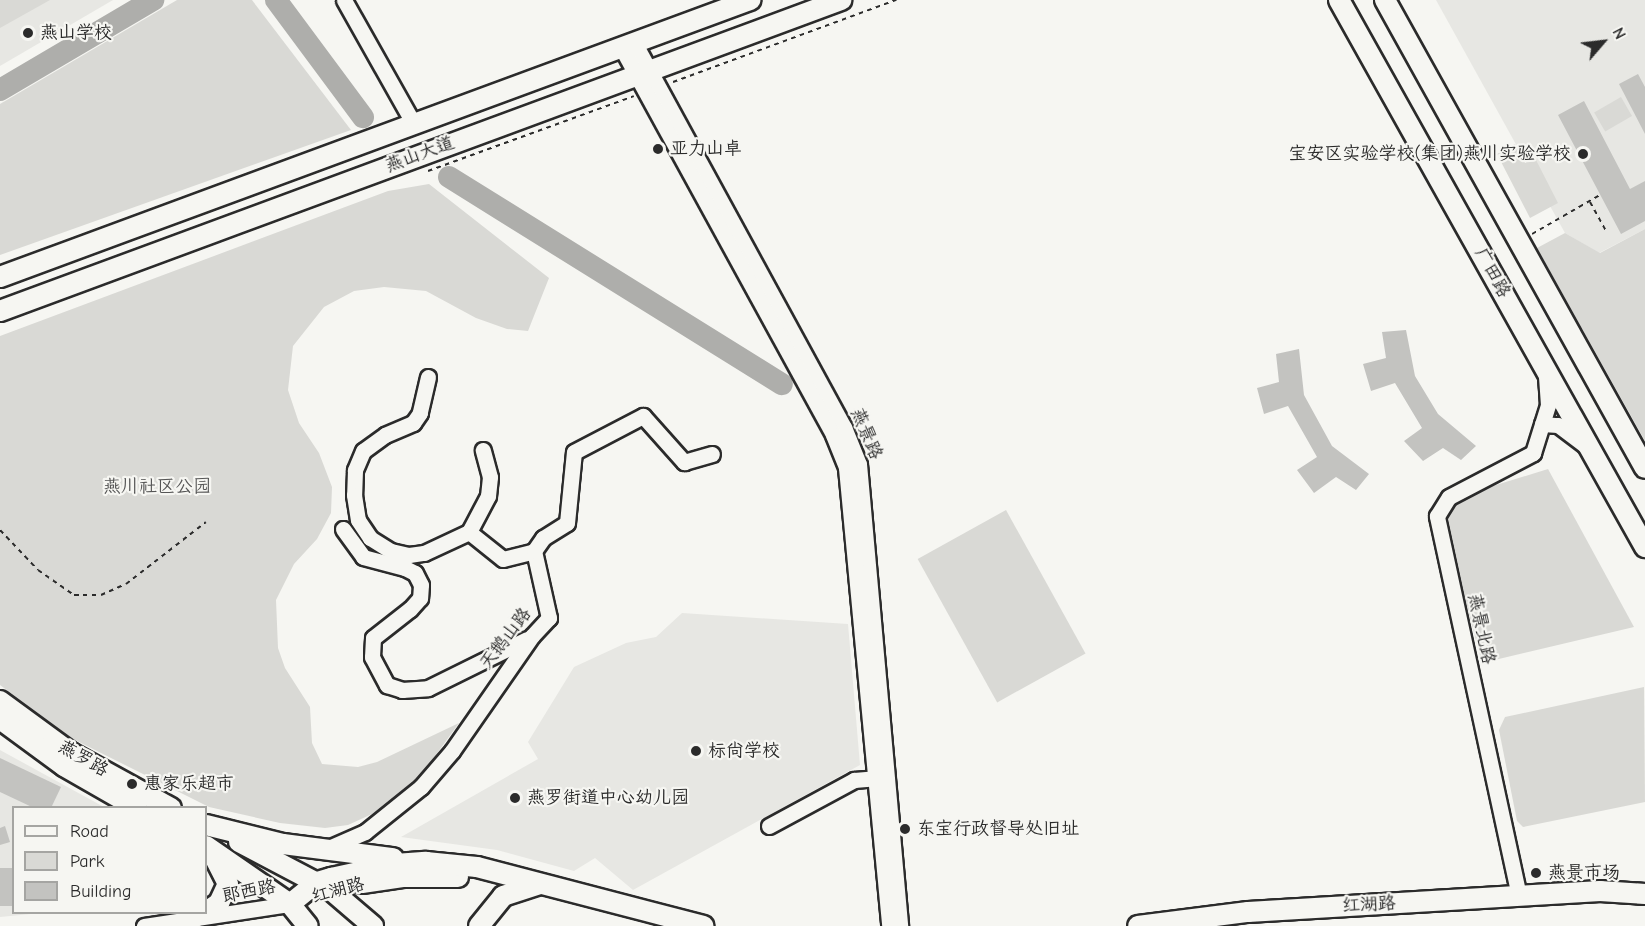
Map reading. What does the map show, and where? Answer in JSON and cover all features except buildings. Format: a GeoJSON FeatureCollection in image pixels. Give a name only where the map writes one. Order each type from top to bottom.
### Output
{"type":"FeatureCollection","features":[{"type":"Feature","properties":{"kind":"main road","name":"燕山大道"},"geometry":{"type":"LineString","coordinates":[[0,277],[750,0]]}},
{"type":"Feature","properties":{"kind":"main road","name":"燕山大道"},"geometry":{"type":"LineString","coordinates":[[0,311],[840,0]]}},
{"type":"Feature","properties":{"kind":"main road","name":"广田路"},"geometry":{"type":"LineString","coordinates":[[1339,0],[1645,547]]}},
{"type":"Feature","properties":{"kind":"main road"},"geometry":{"type":"LineString","coordinates":[[1385,0],[1645,468]]}},
{"type":"Feature","properties":{"kind":"main road","name":"燕罗路"},"geometry":{"type":"LineString","coordinates":[[0,701],[71,753],[169,806]]}},
{"type":"Feature","properties":{"kind":"main road","name":"燕罗路"},"geometry":{"type":"LineString","coordinates":[[0,719],[56,760],[135,806]]}},
{"type":"Feature","properties":{"kind":"main road"},"geometry":{"type":"LineString","coordinates":[[207,825],[323,850],[426,862]]}},
{"type":"Feature","properties":{"kind":"main road"},"geometry":{"type":"LineString","coordinates":[[207,826],[325,887],[373,926]]}},
{"type":"Feature","properties":{"kind":"main road"},"geometry":{"type":"LineString","coordinates":[[207,847],[290,904],[308,926]]}},
{"type":"Feature","properties":{"kind":"main road"},"geometry":{"type":"LineString","coordinates":[[207,847],[220,862],[228,884],[219,903],[207,911]]}},
{"type":"Feature","properties":{"kind":"main road","name":"红湖路"},"geometry":{"type":"LineString","coordinates":[[290,904],[325,887],[395,864],[426,862],[477,867],[703,926]]}},
{"type":"Feature","properties":{"kind":"main road","name":"红湖路"},"geometry":{"type":"LineString","coordinates":[[325,887],[425,876],[542,883]]}},
{"type":"Feature","properties":{"kind":"main road","name":"红湖路"},"geometry":{"type":"LineString","coordinates":[[1600,891],[1645,881]]}},
{"type":"Feature","properties":{"kind":"main road"},"geometry":{"type":"LineString","coordinates":[[479,926],[503,896],[542,883]]}},
{"type":"Feature","properties":{"kind":"main road","name":"红湖路"},"geometry":{"type":"LineString","coordinates":[[1138,926],[1519,896],[1600,891],[1645,894]]}},
{"type":"Feature","properties":{"kind":"main road"},"geometry":{"type":"LineString","coordinates":[[186,922],[201,914]]}},
{"type":"Feature","properties":{"kind":"street"},"geometry":{"type":"LineString","coordinates":[[344,0],[414,124]]}},
{"type":"Feature","properties":{"kind":"street","name":"燕景路"},"geometry":{"type":"LineString","coordinates":[[628,45],[842,457],[849,490],[889,926]]}},
{"type":"Feature","properties":{"kind":"street","name":"燕景路"},"geometry":{"type":"LineString","coordinates":[[642,72],[844,427],[859,464],[900,926]]}},
{"type":"Feature","properties":{"kind":"street","name":"燕景北路"},"geometry":{"type":"LineString","coordinates":[[1519,896],[1437,516],[1449,497],[1533,453],[1548,405],[1544,366]]}},
{"type":"Feature","properties":{"kind":"street"},"geometry":{"type":"LineString","coordinates":[[428,377],[420,413],[413,423],[385,435],[363,451],[355,470],[354,495],[358,520],[370,538],[390,551],[409,555],[424,553],[469,532],[488,496],[490,477],[483,450]]}},
{"type":"Feature","properties":{"kind":"street"},"geometry":{"type":"LineString","coordinates":[[469,532],[503,559],[534,551],[543,538],[567,523],[571,462],[574,452],[583,444],[643,416],[684,462],[712,454]]}},
{"type":"Feature","properties":{"kind":"street"},"geometry":{"type":"LineString","coordinates":[[1542,423],[1549,422],[1570,432],[1591,451]]}},
{"type":"Feature","properties":{"kind":"street"},"geometry":{"type":"LineString","coordinates":[[343,529],[363,557],[405,568],[415,573],[421,585],[420,598],[410,609],[373,638],[372,657],[387,685],[402,690],[428,688],[500,655],[532,636]]}},
{"type":"Feature","properties":{"kind":"street","name":"天鹅山路"},"geometry":{"type":"LineString","coordinates":[[323,850],[365,832],[421,787],[452,751],[532,636],[549,618],[534,551]]}},
{"type":"Feature","properties":{"kind":"street"},"geometry":{"type":"LineString","coordinates":[[769,826],[854,780],[875,778]]}},
{"type":"Feature","properties":{"kind":"street","name":"郎西路"},"geometry":{"type":"LineString","coordinates":[[144,926],[186,922],[290,904]]}},
{"type":"Feature","properties":{"kind":"path"},"geometry":{"type":"LineString","coordinates":[[683,78],[896,0]]}},
{"type":"Feature","properties":{"kind":"path"},"geometry":{"type":"LineString","coordinates":[[1529,236],[1600,195]]}},
{"type":"Feature","properties":{"kind":"path"},"geometry":{"type":"LineString","coordinates":[[1589,201],[1607,234]]}},
{"type":"Feature","properties":{"kind":"path"},"geometry":{"type":"LineString","coordinates":[[0,530],[38,570],[74,595],[101,595],[126,584],[206,522]]}},
{"type":"Feature","properties":{"kind":"shaded area","name":"燕山学校"},"geometry":{"type":"Polygon","coordinates":[[[0,0],[113,0],[0,66],[0,0]]]}},
{"type":"Feature","properties":{"kind":"shaded area"},"geometry":{"type":"Polygon","coordinates":[[[1436,0],[1645,0],[1645,229],[1599,253],[1565,233],[1436,0]]]}},
{"type":"Feature","properties":{"kind":"shaded area","name":"标尚学校"},"geometry":{"type":"Polygon","coordinates":[[[682,613],[848,624],[860,765],[633,890],[595,858],[574,871],[497,850],[401,837],[538,759],[528,742],[574,667],[626,643],[656,637],[682,613]]]}},
{"type":"Feature","properties":{"kind":"shaded area"},"geometry":{"type":"Polygon","coordinates":[[[0,750],[102,806],[12,806],[12,914],[31,914],[0,917],[0,750]]]}},
{"type":"Feature","properties":{"kind":"green space"},"geometry":{"type":"Polygon","coordinates":[[[0,0],[50,0],[0,28],[0,0]]]}},
{"type":"Feature","properties":{"kind":"green space"},"geometry":{"type":"Polygon","coordinates":[[[177,0],[252,0],[351,130],[0,255],[0,104],[177,0]]]}},
{"type":"Feature","properties":{"kind":"green space"},"geometry":{"type":"Polygon","coordinates":[[[1621,97],[1632,116],[1605,132],[1594,112],[1621,97]]]}},
{"type":"Feature","properties":{"kind":"green space"},"geometry":{"type":"Polygon","coordinates":[[[1515,144],[1525,163],[1535,158],[1558,203],[1530,218],[1497,154],[1515,144]]]}},
{"type":"Feature","properties":{"kind":"green space","name":"燕川社区公园"},"geometry":{"type":"Polygon","coordinates":[[[429,184],[549,278],[528,331],[507,329],[476,318],[426,291],[384,287],[354,291],[324,307],[293,346],[288,390],[299,423],[319,453],[332,487],[331,513],[317,539],[294,564],[276,600],[278,648],[285,668],[310,707],[312,743],[322,764],[358,767],[377,762],[459,723],[417,781],[372,814],[348,825],[325,828],[280,823],[209,807],[73,739],[0,685],[0,336],[388,191],[429,184]]]}},
{"type":"Feature","properties":{"kind":"green space"},"geometry":{"type":"Polygon","coordinates":[[[1645,229],[1645,441],[1537,248],[1565,233],[1600,253],[1645,229]]]}},
{"type":"Feature","properties":{"kind":"green space"},"geometry":{"type":"Polygon","coordinates":[[[1548,469],[1634,627],[1482,663],[1442,513],[1454,498],[1548,469]]]}},
{"type":"Feature","properties":{"kind":"green space"},"geometry":{"type":"Polygon","coordinates":[[[1006,510],[1086,653],[997,702],[918,559],[1006,510]]]}},
{"type":"Feature","properties":{"kind":"green space"},"geometry":{"type":"Polygon","coordinates":[[[1644,687],[1645,802],[1523,827],[1517,821],[1499,730],[1505,717],[1644,687]]]}},
{"type":"Feature","properties":{"kind":"waterway"},"geometry":{"type":"LineString","coordinates":[[0,90],[153,0]]}},
{"type":"Feature","properties":{"kind":"waterway"},"geometry":{"type":"LineString","coordinates":[[276,0],[363,117]]}},
{"type":"Feature","properties":{"kind":"waterway"},"geometry":{"type":"LineString","coordinates":[[449,177],[782,384]]}},
{"type":"Feature","properties":{"kind":"place","name":"燕山学校"},"geometry":{"type":"Point","coordinates":[28,33]}},
{"type":"Feature","properties":{"kind":"place","name":"亚力山卓"},"geometry":{"type":"Point","coordinates":[658,149]}},
{"type":"Feature","properties":{"kind":"place","name":"宝安区实验学校(集团)燕川实验学校"},"geometry":{"type":"Point","coordinates":[1583,154]}},
{"type":"Feature","properties":{"kind":"place","name":"标尚学校"},"geometry":{"type":"Point","coordinates":[696,751]}},
{"type":"Feature","properties":{"kind":"place","name":"惠家乐超市"},"geometry":{"type":"Point","coordinates":[132,784]}},
{"type":"Feature","properties":{"kind":"place","name":"燕罗街道中心幼儿园"},"geometry":{"type":"Point","coordinates":[515,798]}},
{"type":"Feature","properties":{"kind":"place","name":"东宝行政督导处旧址"},"geometry":{"type":"Point","coordinates":[905,829]}},
{"type":"Feature","properties":{"kind":"place","name":"燕景市场"},"geometry":{"type":"Point","coordinates":[1536,873]}}]}
